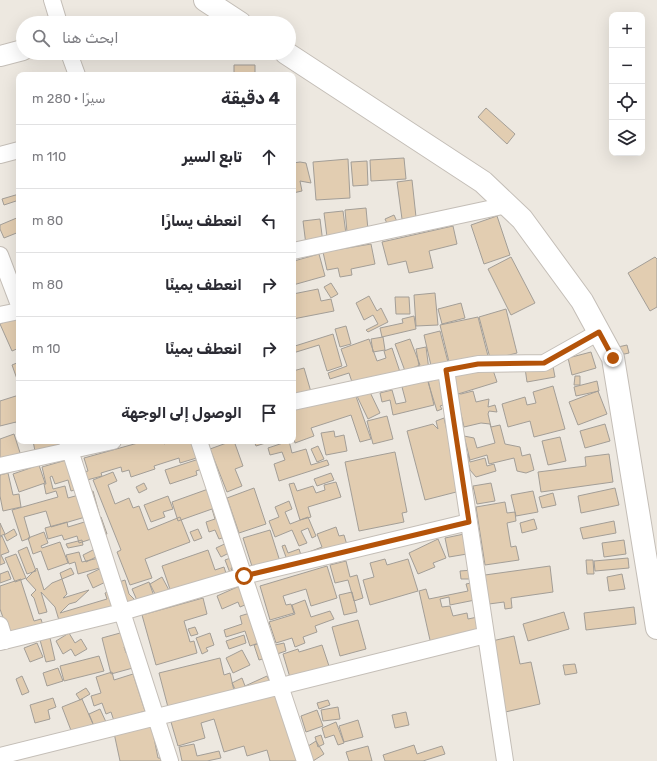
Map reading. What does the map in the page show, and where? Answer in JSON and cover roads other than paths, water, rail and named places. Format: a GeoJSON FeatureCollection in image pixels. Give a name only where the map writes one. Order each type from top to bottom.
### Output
{"type":"FeatureCollection","features":[{"type":"Feature","properties":{"kind":"main road"},"geometry":{"type":"LineString","coordinates":[[205,0],[229,16]]}},
{"type":"Feature","properties":{"kind":"main road"},"geometry":{"type":"LineString","coordinates":[[296,60],[483,182],[522,219],[577,294],[613,358],[657,628]]}},
{"type":"Feature","properties":{"kind":"street"},"geometry":{"type":"LineString","coordinates":[[52,0],[57,16]]}},
{"type":"Feature","properties":{"kind":"street"},"geometry":{"type":"LineString","coordinates":[[0,56],[16,52]]}},
{"type":"Feature","properties":{"kind":"street"},"geometry":{"type":"LineString","coordinates":[[72,60],[76,72]]}},
{"type":"Feature","properties":{"kind":"street"},"geometry":{"type":"LineString","coordinates":[[0,156],[16,151]]}},
{"type":"Feature","properties":{"kind":"street"},"geometry":{"type":"LineString","coordinates":[[296,250],[507,205]]}},
{"type":"Feature","properties":{"kind":"street"},"geometry":{"type":"LineString","coordinates":[[0,255],[16,297]]}},
{"type":"Feature","properties":{"kind":"street"},"geometry":{"type":"LineString","coordinates":[[0,315],[16,312]]}},
{"type":"Feature","properties":{"kind":"street"},"geometry":{"type":"LineString","coordinates":[[296,401],[478,364],[544,363],[599,332]]}},
{"type":"Feature","properties":{"kind":"street"},"geometry":{"type":"LineString","coordinates":[[446,370],[505,761]]}},
{"type":"Feature","properties":{"kind":"street"},"geometry":{"type":"LineString","coordinates":[[0,466],[69,446],[87,444]]}},
{"type":"Feature","properties":{"kind":"street"},"geometry":{"type":"LineString","coordinates":[[200,444],[306,761]]}},
{"type":"Feature","properties":{"kind":"street"},"geometry":{"type":"LineString","coordinates":[[69,446],[170,761]]}},
{"type":"Feature","properties":{"kind":"street"},"geometry":{"type":"LineString","coordinates":[[0,625],[3,641],[122,612],[244,576],[469,522]]}},
{"type":"Feature","properties":{"kind":"street"},"geometry":{"type":"LineString","coordinates":[[0,756],[486,635]]}}]}
